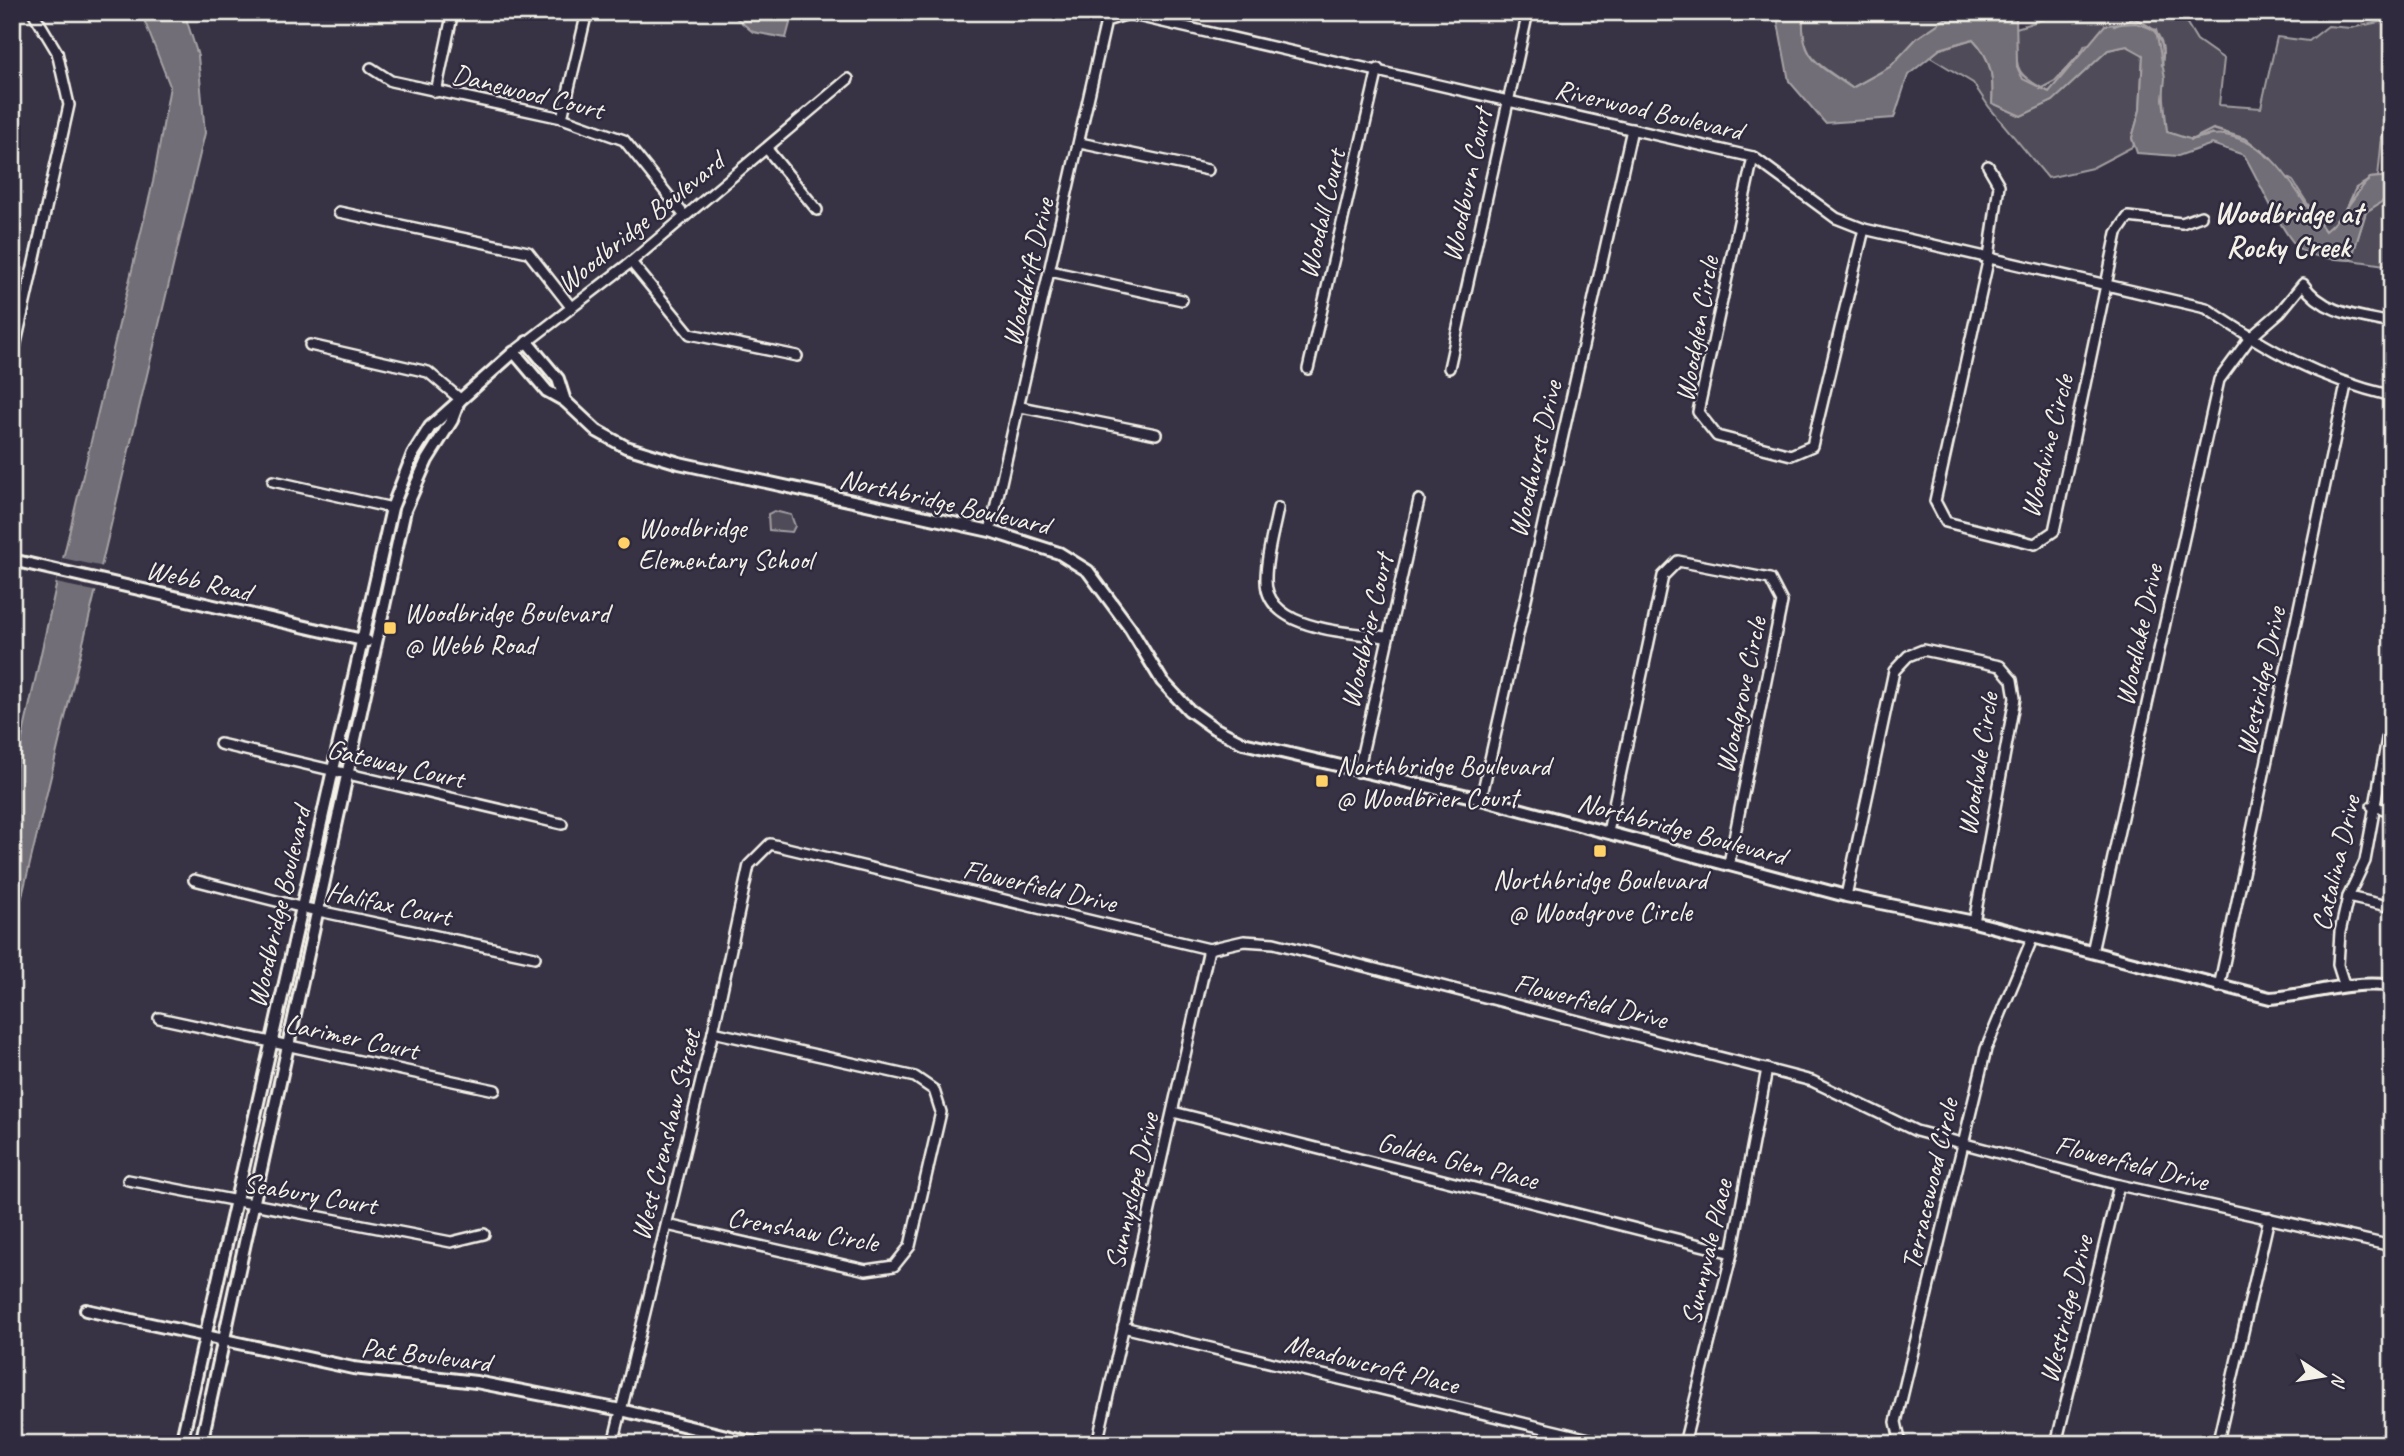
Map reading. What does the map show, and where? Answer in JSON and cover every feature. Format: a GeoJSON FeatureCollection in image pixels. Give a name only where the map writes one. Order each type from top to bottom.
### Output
{"type":"FeatureCollection","features":[{"type":"Feature","properties":{"kind":"street"},"geometry":{"type":"LineString","coordinates":[[12,361],[69,105],[57,52],[33,12]]}},
{"type":"Feature","properties":{"kind":"street"},"geometry":{"type":"LineString","coordinates":[[436,92],[451,21],[447,12]]}},
{"type":"Feature","properties":{"kind":"street"},"geometry":{"type":"LineString","coordinates":[[562,118],[587,12]]}},
{"type":"Feature","properties":{"kind":"street","name":"Woodburn Court"},"geometry":{"type":"LineString","coordinates":[[1449,368],[1528,12]]}},
{"type":"Feature","properties":{"kind":"street","name":"Riverwood Boulevard"},"geometry":{"type":"LineString","coordinates":[[1106,21],[1128,14],[1378,69],[1753,157],[1836,218],[1864,229],[2206,307],[2250,338],[2313,372],[2346,385],[2392,396]]}},
{"type":"Feature","properties":{"kind":"street","name":"Wooddrift Drive"},"geometry":{"type":"LineString","coordinates":[[990,531],[1021,407],[1106,21]]}},
{"type":"Feature","properties":{"kind":"street","name":"Danewood Court"},"geometry":{"type":"LineString","coordinates":[[372,68],[391,81],[562,118],[624,140],[684,215]]}},
{"type":"Feature","properties":{"kind":"street","name":"Woodall Court"},"geometry":{"type":"LineString","coordinates":[[1308,369],[1378,69]]}},
{"type":"Feature","properties":{"kind":"street","name":"Woodbridge Boulevard"},"geometry":{"type":"LineString","coordinates":[[181,1444],[392,508],[413,454],[430,427],[514,352],[631,262],[848,79]]}},
{"type":"Feature","properties":{"kind":"street","name":"Woodhurst Drive"},"geometry":{"type":"LineString","coordinates":[[1481,799],[1632,129]]}},
{"type":"Feature","properties":{"kind":"street"},"geometry":{"type":"LineString","coordinates":[[1080,143],[1208,170]]}},
{"type":"Feature","properties":{"kind":"street"},"geometry":{"type":"LineString","coordinates":[[768,149],[817,210]]}},
{"type":"Feature","properties":{"kind":"street","name":"Woodglen Circle"},"geometry":{"type":"LineString","coordinates":[[1753,157],[1698,412],[1717,436],[1791,455],[1812,446],[1864,229]]}},
{"type":"Feature","properties":{"kind":"street","name":"Woodvine Circle"},"geometry":{"type":"LineString","coordinates":[[1988,166],[1999,185],[1989,257],[1935,500],[1946,522],[2035,544],[2054,531],[2118,233],[2128,217],[2182,223],[2201,216]]}},
{"type":"Feature","properties":{"kind":"street"},"geometry":{"type":"LineString","coordinates":[[339,212],[528,252],[571,307]]}},
{"type":"Feature","properties":{"kind":"street"},"geometry":{"type":"LineString","coordinates":[[631,262],[690,334],[797,356]]}},
{"type":"Feature","properties":{"kind":"street"},"geometry":{"type":"LineString","coordinates":[[1050,271],[1182,300]]}},
{"type":"Feature","properties":{"kind":"street","name":"Woodlake Drive"},"geometry":{"type":"LineString","coordinates":[[2092,952],[2219,380],[2250,338],[2280,312],[2303,284],[2312,298],[2339,312],[2392,323]]}},
{"type":"Feature","properties":{"kind":"street","name":"Northbridge Boulevard"},"geometry":{"type":"LineString","coordinates":[[527,342],[558,379],[565,401]]}},
{"type":"Feature","properties":{"kind":"street"},"geometry":{"type":"LineString","coordinates":[[310,345],[428,372],[460,399]]}},
{"type":"Feature","properties":{"kind":"street","name":"Northbridge Boulevard"},"geometry":{"type":"LineString","coordinates":[[514,352],[547,391],[565,401],[597,431],[649,455],[990,531],[1059,552],[1088,571],[1130,628],[1162,681],[1189,710],[1214,728],[1243,743],[1481,799],[1846,896],[1973,922],[2270,998],[2299,996],[2344,984],[2392,986]]}},
{"type":"Feature","properties":{"kind":"street","name":"Westridge Drive"},"geometry":{"type":"LineString","coordinates":[[2219,987],[2346,385]]}},
{"type":"Feature","properties":{"kind":"street","name":"Woodbridge Boulevard"},"geometry":{"type":"LineString","coordinates":[[201,1444],[405,510],[460,399]]}},
{"type":"Feature","properties":{"kind":"street"},"geometry":{"type":"LineString","coordinates":[[1021,407],[1156,434]]}},
{"type":"Feature","properties":{"kind":"street"},"geometry":{"type":"LineString","coordinates":[[273,481],[392,508]]}},
{"type":"Feature","properties":{"kind":"street","name":"Woodbrier Court"},"geometry":{"type":"LineString","coordinates":[[1358,772],[1419,500]]}},
{"type":"Feature","properties":{"kind":"street"},"geometry":{"type":"LineString","coordinates":[[1278,508],[1265,579],[1268,598],[1281,613],[1306,625],[1386,638]]}},
{"type":"Feature","properties":{"kind":"street","name":"Webb Road"},"geometry":{"type":"LineString","coordinates":[[12,560],[377,643]]}},
{"type":"Feature","properties":{"kind":"street","name":"Woodgrove Circle"},"geometry":{"type":"LineString","coordinates":[[1608,832],[1663,576],[1678,561],[1770,579],[1782,602],[1729,863]]}},
{"type":"Feature","properties":{"kind":"street","name":"Woodvale Circle"},"geometry":{"type":"LineString","coordinates":[[1846,896],[1894,671],[1908,656],[1923,650],[2000,666],[2012,680],[2015,698],[1973,922]]}},
{"type":"Feature","properties":{"kind":"street","name":"Catalina Drive"},"geometry":{"type":"LineString","coordinates":[[2344,984],[2338,965],[2340,932],[2348,897],[2365,860],[2372,806],[2392,713]]}},
{"type":"Feature","properties":{"kind":"street","name":"Gateway Court"},"geometry":{"type":"LineString","coordinates":[[220,744],[562,824]]}},
{"type":"Feature","properties":{"kind":"street"},"geometry":{"type":"LineString","coordinates":[[2372,806],[2392,811]]}},
{"type":"Feature","properties":{"kind":"street","name":"Flowerfield Drive"},"geometry":{"type":"LineString","coordinates":[[770,844],[1209,949],[1244,940],[1274,943],[1812,1081],[1916,1131],[1962,1141],[2119,1185],[2392,1246]]}},
{"type":"Feature","properties":{"kind":"street","name":"West Crenshaw Street"},"geometry":{"type":"LineString","coordinates":[[613,1444],[713,1032],[749,865],[770,844]]}},
{"type":"Feature","properties":{"kind":"street","name":"Halifax Court"},"geometry":{"type":"LineString","coordinates":[[194,880],[300,907],[535,957]]}},
{"type":"Feature","properties":{"kind":"street"},"geometry":{"type":"LineString","coordinates":[[2348,897],[2392,907]]}},
{"type":"Feature","properties":{"kind":"street","name":"Terracewood Circle"},"geometry":{"type":"LineString","coordinates":[[1905,1444],[1900,1440],[1896,1422],[1962,1141],[1986,1049],[2032,939]]}},
{"type":"Feature","properties":{"kind":"street","name":"Sunnyslope Drive"},"geometry":{"type":"LineString","coordinates":[[1097,1444],[1209,949]]}},
{"type":"Feature","properties":{"kind":"street","name":"Larimer Court"},"geometry":{"type":"LineString","coordinates":[[159,1018],[495,1090]]}},
{"type":"Feature","properties":{"kind":"street","name":"Crenshaw Circle"},"geometry":{"type":"LineString","coordinates":[[667,1225],[866,1270],[894,1266],[910,1246],[941,1112],[934,1090],[915,1077],[713,1032]]}},
{"type":"Feature","properties":{"kind":"street","name":"Sunnyvale Place"},"geometry":{"type":"LineString","coordinates":[[1684,1444],[1732,1253],[1767,1069]]}},
{"type":"Feature","properties":{"kind":"street","name":"Golden Glen Place"},"geometry":{"type":"LineString","coordinates":[[1173,1112],[1732,1253]]}},
{"type":"Feature","properties":{"kind":"street","name":"Seabury Court"},"geometry":{"type":"LineString","coordinates":[[128,1180],[451,1242],[484,1234]]}},
{"type":"Feature","properties":{"kind":"street","name":"Westridge Drive"},"geometry":{"type":"LineString","coordinates":[[2056,1444],[2119,1185]]}},
{"type":"Feature","properties":{"kind":"street"},"geometry":{"type":"LineString","coordinates":[[2212,1444],[2219,1437],[2269,1219]]}},
{"type":"Feature","properties":{"kind":"street","name":"Pat Boulevard"},"geometry":{"type":"LineString","coordinates":[[86,1310],[353,1368],[476,1382],[621,1410],[759,1444]]}},
{"type":"Feature","properties":{"kind":"street","name":"Meadowcroft Place"},"geometry":{"type":"LineString","coordinates":[[1123,1326],[1610,1444]]}},
{"type":"Feature","properties":{"kind":"shaded area"},"geometry":{"type":"Polygon","coordinates":[[[141,12],[184,12],[198,56],[205,133],[99,575],[61,567],[153,182],[170,86],[141,12]]]}},
{"type":"Feature","properties":{"kind":"shaded area"},"geometry":{"type":"Polygon","coordinates":[[[729,12],[793,12],[786,38],[753,32],[729,12]]]}},
{"type":"Feature","properties":{"kind":"shaded area"},"geometry":{"type":"Polygon","coordinates":[[[1776,12],[1803,12],[1804,41],[1813,59],[1852,88],[1890,67],[1917,38],[1956,12],[2016,12],[2017,67],[2023,79],[2049,92],[2105,25],[2136,23],[2156,30],[2165,78],[2163,99],[2167,132],[2191,139],[2225,135],[2259,149],[2284,173],[2325,231],[2338,219],[2370,178],[2392,176],[2392,195],[2366,212],[2351,260],[2308,254],[2288,235],[2244,155],[2212,144],[2178,156],[2137,153],[2132,138],[2140,110],[2143,55],[2127,46],[2108,50],[2053,101],[2021,116],[1992,103],[1990,68],[1984,53],[1973,39],[1940,49],[1908,75],[1894,118],[1825,123],[1789,81],[1776,12]]]}},
{"type":"Feature","properties":{"kind":"shaded area"},"geometry":{"type":"Polygon","coordinates":[[[1803,12],[1945,12],[1948,17],[1917,38],[1890,67],[1852,88],[1821,65],[1808,51],[1803,12]]]}},
{"type":"Feature","properties":{"kind":"shaded area"},"geometry":{"type":"Polygon","coordinates":[[[2067,12],[2180,12],[2197,40],[2224,59],[2219,105],[2261,108],[2277,37],[2309,41],[2328,26],[2351,28],[2384,21],[2392,24],[2392,119],[2382,137],[2378,177],[2370,178],[2325,231],[2293,181],[2212,133],[2192,140],[2167,132],[2156,30],[2085,45],[2073,67],[2049,92],[2022,74],[2017,61],[2016,28],[2067,12]]]}},
{"type":"Feature","properties":{"kind":"shaded area"},"geometry":{"type":"Polygon","coordinates":[[[1973,39],[1984,53],[1990,68],[1992,103],[2021,116],[2053,101],[2108,50],[2127,46],[2143,54],[2140,110],[2132,138],[2134,146],[2092,168],[2048,178],[1989,107],[1973,83],[1930,57],[1940,49],[1973,39]]]}},
{"type":"Feature","properties":{"kind":"shaded area"},"geometry":{"type":"Polygon","coordinates":[[[2392,195],[2392,266],[2351,260],[2366,212],[2392,195]]]}},
{"type":"Feature","properties":{"kind":"shaded area"},"geometry":{"type":"Polygon","coordinates":[[[774,511],[791,515],[795,526],[792,532],[769,530],[768,514],[774,511]]]}},
{"type":"Feature","properties":{"kind":"shaded area"},"geometry":{"type":"Polygon","coordinates":[[[58,577],[97,585],[12,938],[12,784],[58,577]]]}},
{"type":"Feature","properties":{"kind":"pier"},"geometry":{"type":"Polygon","coordinates":[[[62,558],[104,567],[102,577],[59,570],[62,558]]]}},
{"type":"Feature","properties":{"kind":"pier"},"geometry":{"type":"Polygon","coordinates":[[[58,573],[100,585],[99,592],[56,583],[58,573]]]}},
{"type":"Feature","properties":{"kind":"waterway"},"geometry":{"type":"LineString","coordinates":[[2114,26],[2134,18],[2149,26],[2161,41],[2162,65]]}},
{"type":"Feature","properties":{"kind":"waterway"},"geometry":{"type":"LineString","coordinates":[[2040,89],[2055,81],[2082,52]]}},
{"type":"Feature","properties":{"kind":"waterway"},"geometry":{"type":"LineString","coordinates":[[2191,140],[2213,129],[2246,139],[2271,159]]}},
{"type":"Feature","properties":{"kind":"waterway"},"geometry":{"type":"LineString","coordinates":[[2381,177],[2392,175]]}},
{"type":"Feature","properties":{"kind":"waterway"},"geometry":{"type":"LineString","coordinates":[[2346,210],[2356,188],[2368,181]]}},
{"type":"Feature","properties":{"kind":"place","name":"Woodbridge Elementary School"},"geometry":{"type":"Point","coordinates":[624,543]}},
{"type":"Feature","properties":{"kind":"place","name":"Woodbridge Boulevard @ Webb Road"},"geometry":{"type":"Point","coordinates":[390,628]}},
{"type":"Feature","properties":{"kind":"place","name":"Northbridge Boulevard @ Woodbrier Court"},"geometry":{"type":"Point","coordinates":[1322,781]}},
{"type":"Feature","properties":{"kind":"place","name":"Northbridge Boulevard @ Woodgrove Circle"},"geometry":{"type":"Point","coordinates":[1600,851]}},
{"type":"Feature","properties":{"kind":"district","name":"Woodbridge at Rocky Creek"},"geometry":{"type":"Point","coordinates":[2288,230]}}]}
